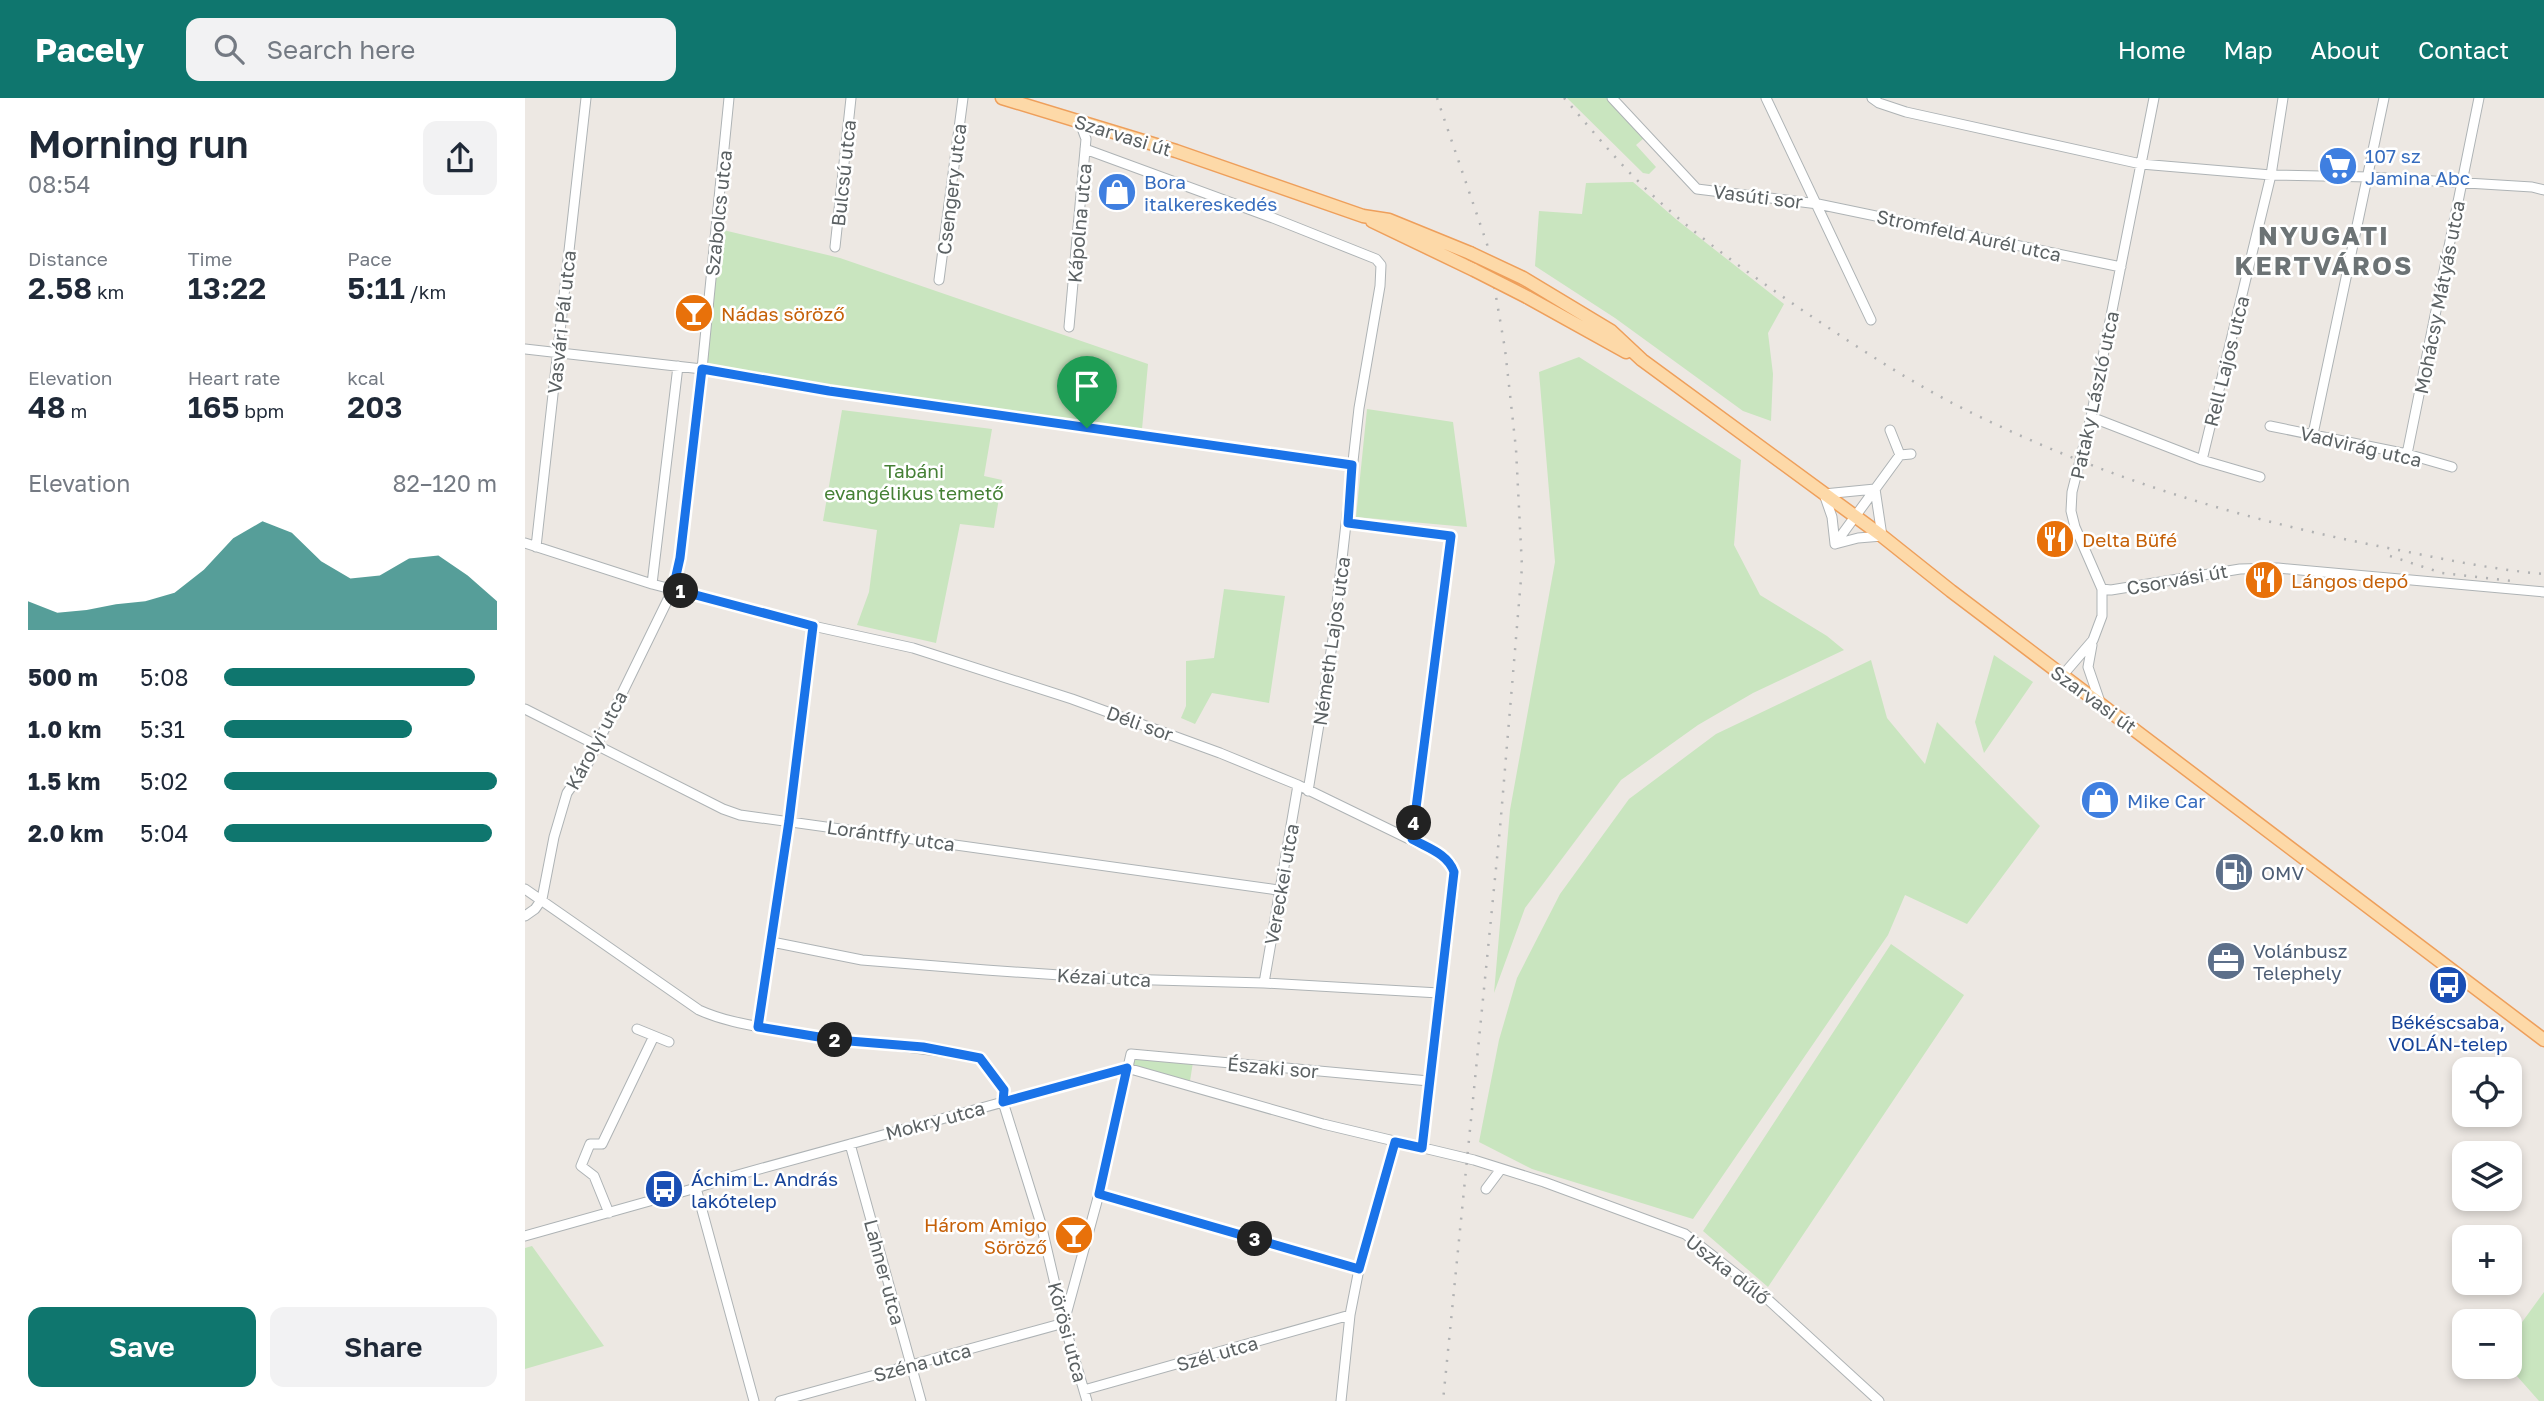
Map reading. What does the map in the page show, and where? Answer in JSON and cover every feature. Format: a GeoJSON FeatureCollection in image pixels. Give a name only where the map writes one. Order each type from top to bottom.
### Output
{"type":"FeatureCollection","features":[{"type":"Feature","properties":{"kind":"main road","name":"Szarvasi út"},"geometry":{"type":"LineString","coordinates":[[1002,98],[1164,147],[1363,216],[1527,297],[1642,360]]}},
{"type":"Feature","properties":{"kind":"main road","name":"Szarvasi út"},"geometry":{"type":"LineString","coordinates":[[1363,216],[1389,220],[1470,253],[1523,278],[1611,331],[1642,360],[1882,536],[2062,676],[2544,1040]]}},
{"type":"Feature","properties":{"kind":"street","name":"Vasvári Pál utca"},"geometry":{"type":"LineString","coordinates":[[536,547],[586,98]]}},
{"type":"Feature","properties":{"kind":"street","name":"Szabolcs utca"},"geometry":{"type":"LineString","coordinates":[[673,589],[680,558],[702,369],[730,98]]}},
{"type":"Feature","properties":{"kind":"street","name":"Bulcsú utca"},"geometry":{"type":"LineString","coordinates":[[835,247],[851,98]]}},
{"type":"Feature","properties":{"kind":"street","name":"Csengery utca"},"geometry":{"type":"LineString","coordinates":[[939,280],[963,98]]}},
{"type":"Feature","properties":{"kind":"street","name":"Vasúti sor"},"geometry":{"type":"LineString","coordinates":[[1612,98],[1697,189],[1818,204]]}},
{"type":"Feature","properties":{"kind":"street"},"geometry":{"type":"LineString","coordinates":[[1766,98],[1871,320]]}},
{"type":"Feature","properties":{"kind":"street"},"geometry":{"type":"LineString","coordinates":[[1872,98],[1906,112],[2141,164],[2271,175],[2463,182],[2544,190]]}},
{"type":"Feature","properties":{"kind":"street","name":"Pataky László utca"},"geometry":{"type":"LineString","coordinates":[[2062,676],[2093,640],[2102,616],[2102,589],[2075,527],[2071,511],[2072,492],[2091,417],[2154,98]]}},
{"type":"Feature","properties":{"kind":"street","name":"Rell Lajos utca"},"geometry":{"type":"LineString","coordinates":[[2202,460],[2271,175],[2283,98]]}},
{"type":"Feature","properties":{"kind":"street"},"geometry":{"type":"LineString","coordinates":[[2313,434],[2384,98]]}},
{"type":"Feature","properties":{"kind":"street","name":"Mohácsy Mátyás utca"},"geometry":{"type":"LineString","coordinates":[[2407,454],[2479,98]]}},
{"type":"Feature","properties":{"kind":"street","name":"Kápolna utca"},"geometry":{"type":"LineString","coordinates":[[1069,327],[1086,139],[1079,121]]}},
{"type":"Feature","properties":{"kind":"street","name":"Németh Lajos utca"},"geometry":{"type":"LineString","coordinates":[[1085,149],[1273,218],[1376,260],[1381,265],[1352,465],[1348,523],[1333,639],[1308,791]]}},
{"type":"Feature","properties":{"kind":"street","name":"Stromfeld Aurél utca"},"geometry":{"type":"LineString","coordinates":[[1818,204],[2121,267]]}},
{"type":"Feature","properties":{"kind":"street"},"geometry":{"type":"LineString","coordinates":[[525,349],[702,369],[829,391],[1352,465]]}},
{"type":"Feature","properties":{"kind":"street"},"geometry":{"type":"LineString","coordinates":[[652,584],[678,366]]}},
{"type":"Feature","properties":{"kind":"street"},"geometry":{"type":"LineString","coordinates":[[2091,417],[2202,460],[2260,477]]}},
{"type":"Feature","properties":{"kind":"street","name":"Vadvirág utca"},"geometry":{"type":"LineString","coordinates":[[2270,426],[2407,454],[2452,467]]}},
{"type":"Feature","properties":{"kind":"street"},"geometry":{"type":"LineString","coordinates":[[1890,430],[1900,455]]}},
{"type":"Feature","properties":{"kind":"street"},"geometry":{"type":"LineString","coordinates":[[1833,546],[1900,455],[1911,454]]}},
{"type":"Feature","properties":{"kind":"street"},"geometry":{"type":"LineString","coordinates":[[1833,546],[1832,517],[1823,494],[1875,489]]}},
{"type":"Feature","properties":{"kind":"street"},"geometry":{"type":"LineString","coordinates":[[1833,546],[1858,538],[1882,536],[1875,489]]}},
{"type":"Feature","properties":{"kind":"street"},"geometry":{"type":"LineString","coordinates":[[1348,523],[1451,536],[1412,839]]}},
{"type":"Feature","properties":{"kind":"street","name":"Déli sor"},"geometry":{"type":"LineString","coordinates":[[525,543],[652,584],[813,626],[913,648],[1033,686],[1207,748],[1297,785],[1412,839],[1444,856],[1451,863],[1454,883],[1439,993]]}},
{"type":"Feature","properties":{"kind":"street","name":"Csorvási út"},"geometry":{"type":"LineString","coordinates":[[2102,589],[2111,590],[2258,568],[2544,592]]}},
{"type":"Feature","properties":{"kind":"street","name":"Károlyi utca"},"geometry":{"type":"LineString","coordinates":[[542,899],[561,809],[567,793],[597,745],[673,589]]}},
{"type":"Feature","properties":{"kind":"street"},"geometry":{"type":"LineString","coordinates":[[758,1027],[789,821],[813,626]]}},
{"type":"Feature","properties":{"kind":"street"},"geometry":{"type":"LineString","coordinates":[[2093,640],[2088,667],[2100,703]]}},
{"type":"Feature","properties":{"kind":"street","name":"Lorántffy utca"},"geometry":{"type":"LineString","coordinates":[[525,709],[723,810],[740,815],[1278,890]]}},
{"type":"Feature","properties":{"kind":"street","name":"Vereckei utca"},"geometry":{"type":"LineString","coordinates":[[1264,983],[1297,785]]}},
{"type":"Feature","properties":{"kind":"street"},"geometry":{"type":"LineString","coordinates":[[525,889],[699,1010],[732,1023],[837,1040],[923,1047],[980,1058],[1004,1090],[1003,1102]]}},
{"type":"Feature","properties":{"kind":"street"},"geometry":{"type":"LineString","coordinates":[[525,916],[535,909],[542,899]]}},
{"type":"Feature","properties":{"kind":"street","name":"Kézai utca"},"geometry":{"type":"LineString","coordinates":[[772,942],[862,960],[986,971],[1439,993]]}},
{"type":"Feature","properties":{"kind":"street"},"geometry":{"type":"LineString","coordinates":[[1064,1323],[1099,1194],[1127,1068],[1323,1124],[1422,1148],[1439,993]]}},
{"type":"Feature","properties":{"kind":"street"},"geometry":{"type":"LineString","coordinates":[[637,1029],[669,1042]]}},
{"type":"Feature","properties":{"kind":"street"},"geometry":{"type":"LineString","coordinates":[[609,1213],[594,1176],[581,1166],[590,1144],[602,1144],[654,1036]]}},
{"type":"Feature","properties":{"kind":"street","name":"Északi sor"},"geometry":{"type":"LineString","coordinates":[[1127,1068],[1131,1054],[1429,1082]]}},
{"type":"Feature","properties":{"kind":"street","name":"Mokry utca"},"geometry":{"type":"LineString","coordinates":[[525,1236],[1127,1068]]}},
{"type":"Feature","properties":{"kind":"street","name":"Körösi utca"},"geometry":{"type":"LineString","coordinates":[[1003,1102],[1041,1224],[1064,1323],[1087,1401]]}},
{"type":"Feature","properties":{"kind":"street"},"geometry":{"type":"LineString","coordinates":[[1341,1401],[1350,1315],[1359,1269],[1395,1142]]}},
{"type":"Feature","properties":{"kind":"street","name":"Lahner utca"},"geometry":{"type":"LineString","coordinates":[[851,1144],[921,1401]]}},
{"type":"Feature","properties":{"kind":"street","name":"Uszka dűlő"},"geometry":{"type":"LineString","coordinates":[[1422,1148],[1468,1158],[1544,1182],[1685,1234],[1763,1294],[1879,1401]]}},
{"type":"Feature","properties":{"kind":"street"},"geometry":{"type":"LineString","coordinates":[[1486,1189],[1501,1169]]}},
{"type":"Feature","properties":{"kind":"street"},"geometry":{"type":"LineString","coordinates":[[697,1188],[754,1401]]}},
{"type":"Feature","properties":{"kind":"street"},"geometry":{"type":"LineString","coordinates":[[1099,1194],[1359,1269]]}},
{"type":"Feature","properties":{"kind":"street","name":"Szél utca"},"geometry":{"type":"LineString","coordinates":[[1084,1390],[1350,1315]]}},
{"type":"Feature","properties":{"kind":"street","name":"Széna utca"},"geometry":{"type":"LineString","coordinates":[[781,1401],[1064,1323]]}},
{"type":"Feature","properties":{"kind":"green space"},"geometry":{"type":"Polygon","coordinates":[[[1567,98],[1606,98],[1644,138],[1636,145],[1656,167],[1649,174],[1643,173],[1567,98]]]}},
{"type":"Feature","properties":{"kind":"green space"},"geometry":{"type":"Polygon","coordinates":[[[1633,182],[1784,304],[1768,333],[1773,374],[1771,421],[1743,411],[1615,318],[1535,266],[1539,211],[1582,214],[1586,183],[1633,182]]]}},
{"type":"Feature","properties":{"kind":"green space"},"geometry":{"type":"Polygon","coordinates":[[[719,229],[840,258],[1148,364],[1142,429],[702,369],[719,229]]]}},
{"type":"Feature","properties":{"kind":"green space"},"geometry":{"type":"Polygon","coordinates":[[[1579,357],[1741,460],[1734,545],[1760,595],[1827,636],[1844,650],[1753,693],[1698,725],[1621,780],[1525,908],[1494,993],[1510,810],[1555,562],[1539,372],[1579,357]]]}},
{"type":"Feature","properties":{"kind":"green space"},"geometry":{"type":"Polygon","coordinates":[[[1367,409],[1453,422],[1467,527],[1356,517],[1367,409]]]}},
{"type":"Feature","properties":{"kind":"green space","name":"Tabáni evangélikus temető"},"geometry":{"type":"Polygon","coordinates":[[[842,410],[992,429],[984,476],[1002,480],[994,528],[960,524],[936,643],[857,625],[869,592],[877,530],[823,521],[842,410]]]}},
{"type":"Feature","properties":{"kind":"green space"},"geometry":{"type":"Polygon","coordinates":[[[1224,589],[1285,596],[1269,703],[1212,693],[1195,724],[1181,718],[1186,706],[1186,661],[1214,658],[1224,589]]]}},
{"type":"Feature","properties":{"kind":"green space"},"geometry":{"type":"Polygon","coordinates":[[[1994,655],[2033,682],[1984,753],[1975,722],[1994,655]]]}},
{"type":"Feature","properties":{"kind":"green space"},"geometry":{"type":"Polygon","coordinates":[[[1871,660],[1887,718],[1925,764],[1937,722],[2040,826],[1967,924],[1905,895],[1888,935],[1693,1219],[1532,1169],[1479,1142],[1499,1040],[1517,978],[1560,894],[1629,799],[1716,734],[1871,660]]]}},
{"type":"Feature","properties":{"kind":"green space"},"geometry":{"type":"Polygon","coordinates":[[[1891,944],[1964,995],[1768,1287],[1703,1231],[1891,944]]]}},
{"type":"Feature","properties":{"kind":"green space"},"geometry":{"type":"Polygon","coordinates":[[[1139,1058],[1193,1062],[1190,1081],[1131,1066],[1131,1062],[1139,1058]]]}},
{"type":"Feature","properties":{"kind":"green space"},"geometry":{"type":"Polygon","coordinates":[[[532,1246],[604,1346],[525,1369],[525,1248],[532,1246]]]}},
{"type":"Feature","properties":{"kind":"green space"},"geometry":{"type":"Polygon","coordinates":[[[2544,1292],[2544,1401],[2539,1401],[2520,1379],[2522,1379],[2522,1322],[2544,1292]]]}},
{"type":"Feature","properties":{"kind":"railway"},"geometry":{"type":"LineString","coordinates":[[1437,98],[1487,244],[1505,349],[1516,449],[1522,567],[1500,828],[1443,1401]]}},
{"type":"Feature","properties":{"kind":"railway"},"geometry":{"type":"LineString","coordinates":[[1564,98],[1635,178],[1715,248],[1865,352],[1974,414],[2022,437],[2120,476],[2219,508],[2373,545],[2479,566],[2544,574]]}},
{"type":"Feature","properties":{"kind":"railway"},"geometry":{"type":"LineString","coordinates":[[2390,556],[2442,573],[2513,581]]}},
{"type":"Feature","properties":{"kind":"place","name":"107 sz Jamina Abc"},"geometry":{"type":"Point","coordinates":[2338,166]}},
{"type":"Feature","properties":{"kind":"place","name":"Bora italkereskedés"},"geometry":{"type":"Point","coordinates":[1117,192]}},
{"type":"Feature","properties":{"kind":"place","name":"Nádas söröző"},"geometry":{"type":"Point","coordinates":[694,313]}},
{"type":"Feature","properties":{"kind":"place","name":"Delta Büfé"},"geometry":{"type":"Point","coordinates":[2055,539]}},
{"type":"Feature","properties":{"kind":"place","name":"Lángos depó"},"geometry":{"type":"Point","coordinates":[2264,580]}},
{"type":"Feature","properties":{"kind":"place","name":"Mike Car"},"geometry":{"type":"Point","coordinates":[2100,800]}},
{"type":"Feature","properties":{"kind":"place","name":"OMV"},"geometry":{"type":"Point","coordinates":[2234,872]}},
{"type":"Feature","properties":{"kind":"place","name":"Volánbusz Telephely"},"geometry":{"type":"Point","coordinates":[2226,961]}},
{"type":"Feature","properties":{"kind":"place","name":"Békéscsaba, VOLÁN-telep"},"geometry":{"type":"Point","coordinates":[2448,985]}},
{"type":"Feature","properties":{"kind":"place","name":"Áchim L. András lakótelep"},"geometry":{"type":"Point","coordinates":[664,1189]}},
{"type":"Feature","properties":{"kind":"place","name":"Három Amigo Söröző"},"geometry":{"type":"Point","coordinates":[1074,1235]}},
{"type":"Feature","properties":{"kind":"district","name":"NYUGATI KERTVÁROS"},"geometry":{"type":"Point","coordinates":[2324,250]}},
{"type":"Feature","properties":{"kind":"route"},"geometry":{"type":"LineString","coordinates":[[702,369],[829,391],[1087,428],[1352,465],[1348,523],[1451,536],[1412,839],[1444,856],[1451,863],[1454,872],[1422,1148],[1395,1142],[1359,1269],[1099,1194],[1127,1068],[1003,1102],[1004,1090],[980,1058],[923,1047],[837,1040],[758,1027],[789,821],[813,626],[673,589],[680,558],[702,369]]}}]}
